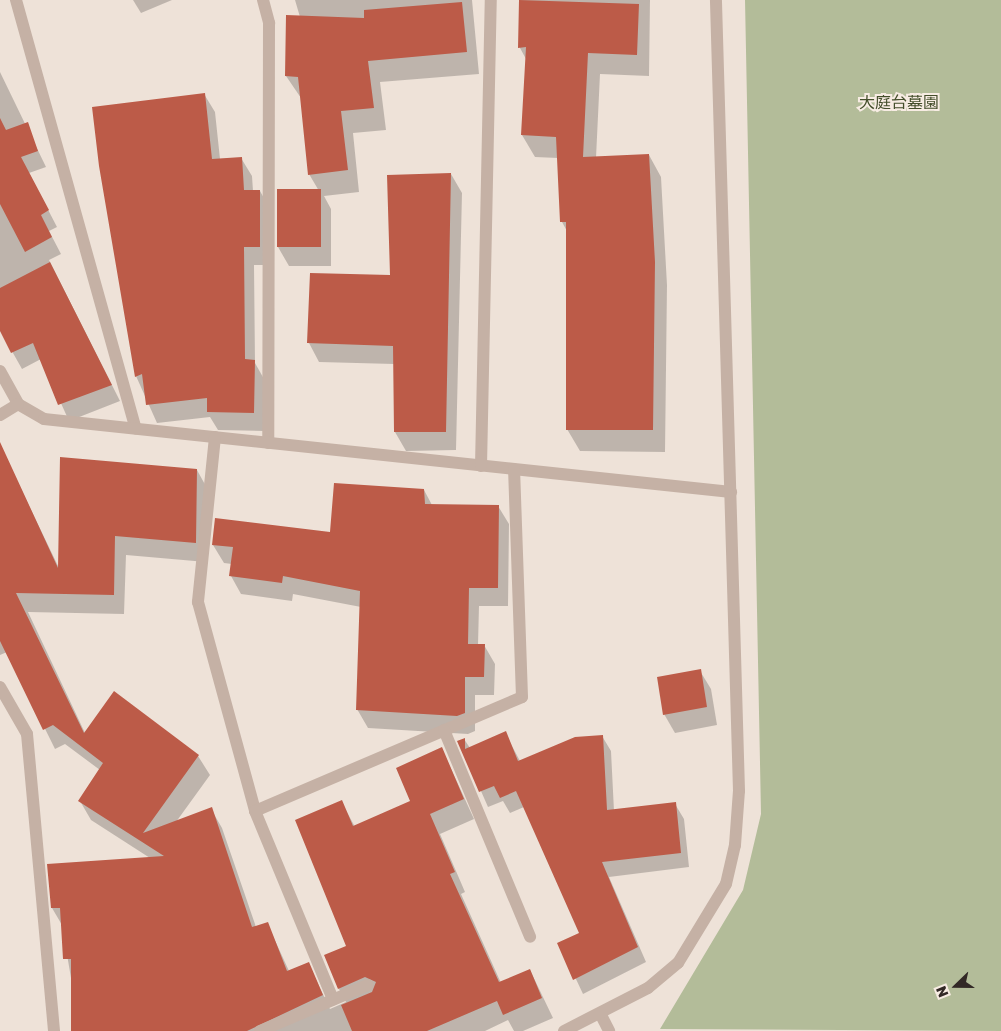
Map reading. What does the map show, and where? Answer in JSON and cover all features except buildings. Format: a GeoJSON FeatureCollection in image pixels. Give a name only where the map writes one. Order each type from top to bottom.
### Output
{"type":"FeatureCollection","features":[{"type":"Feature","properties":{"kind":"street"},"geometry":{"type":"LineString","coordinates":[[16,0],[136,429]]}},
{"type":"Feature","properties":{"kind":"street"},"geometry":{"type":"LineString","coordinates":[[263,0],[269,23],[268,443]]}},
{"type":"Feature","properties":{"kind":"street"},"geometry":{"type":"LineString","coordinates":[[481,466],[491,0]]}},
{"type":"Feature","properties":{"kind":"street"},"geometry":{"type":"LineString","coordinates":[[564,1031],[602,1015],[648,988],[678,963],[726,884],[735,845],[739,791],[716,0]]}},
{"type":"Feature","properties":{"kind":"street"},"geometry":{"type":"LineString","coordinates":[[0,371],[18,404],[44,419],[731,492]]}},
{"type":"Feature","properties":{"kind":"street"},"geometry":{"type":"LineString","coordinates":[[0,414],[18,404]]}},
{"type":"Feature","properties":{"kind":"street"},"geometry":{"type":"LineString","coordinates":[[215,437],[198,602],[255,811],[334,999]]}},
{"type":"Feature","properties":{"kind":"street"},"geometry":{"type":"LineString","coordinates":[[255,811],[522,696],[514,469]]}},
{"type":"Feature","properties":{"kind":"street"},"geometry":{"type":"LineString","coordinates":[[0,687],[27,734],[54,1031]]}},
{"type":"Feature","properties":{"kind":"street"},"geometry":{"type":"LineString","coordinates":[[444,730],[530,936]]}},
{"type":"Feature","properties":{"kind":"street"},"geometry":{"type":"LineString","coordinates":[[260,1031],[368,984]]}},
{"type":"Feature","properties":{"kind":"street"},"geometry":{"type":"LineString","coordinates":[[602,1015],[609,1031]]}},
{"type":"Feature","properties":{"kind":"green space","name":"大庭台墓園"},"geometry":{"type":"Polygon","coordinates":[[[745,0],[1001,0],[1001,1031],[660,1029],[743,890],[761,814],[745,0]]]}}]}
